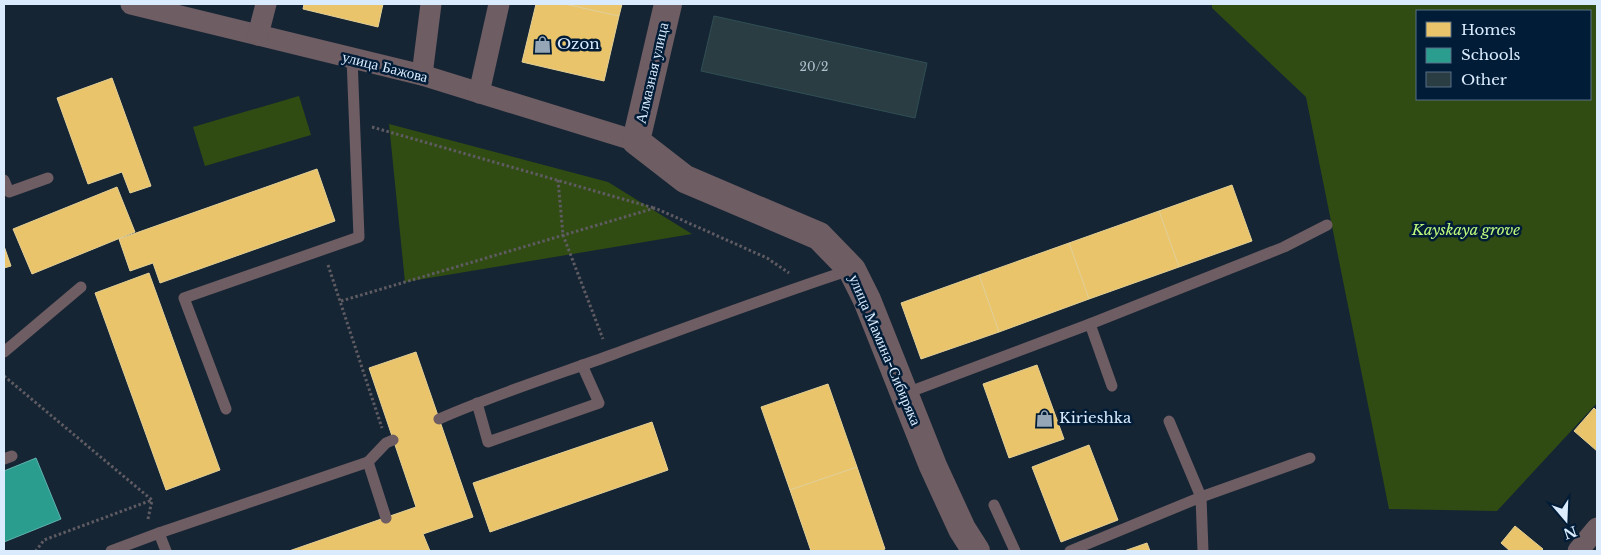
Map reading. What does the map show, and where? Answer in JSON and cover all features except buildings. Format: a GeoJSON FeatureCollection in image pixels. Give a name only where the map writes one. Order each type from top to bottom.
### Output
{"type":"FeatureCollection","features":[{"type":"Feature","properties":{"kind":"street","name":"улица Бажова"},"geometry":{"type":"LineString","coordinates":[[132,4],[422,75],[636,141]]}},
{"type":"Feature","properties":{"kind":"street"},"geometry":{"type":"LineString","coordinates":[[258,35],[266,4]]}},
{"type":"Feature","properties":{"kind":"street"},"geometry":{"type":"LineString","coordinates":[[422,75],[431,4]]}},
{"type":"Feature","properties":{"kind":"street"},"geometry":{"type":"LineString","coordinates":[[478,93],[499,4]]}},
{"type":"Feature","properties":{"kind":"street","name":"Алмазная улица"},"geometry":{"type":"LineString","coordinates":[[636,141],[668,4]]}},
{"type":"Feature","properties":{"kind":"street","name":"улица Мамина-Сибиряка"},"geometry":{"type":"LineString","coordinates":[[636,141],[685,179],[819,236],[852,270],[867,300],[933,466],[958,520],[976,551]]}},
{"type":"Feature","properties":{"kind":"street"},"geometry":{"type":"LineString","coordinates":[[1578,551],[1597,528]]}},
{"type":"Feature","properties":{"kind":"lane"},"geometry":{"type":"LineString","coordinates":[[226,409],[184,298],[360,238],[352,58]]}},
{"type":"Feature","properties":{"kind":"lane"},"geometry":{"type":"LineString","coordinates":[[4,180],[9,192],[48,178]]}},
{"type":"Feature","properties":{"kind":"lane"},"geometry":{"type":"LineString","coordinates":[[904,394],[1090,324],[1284,247],[1327,225]]}},
{"type":"Feature","properties":{"kind":"lane"},"geometry":{"type":"LineString","coordinates":[[440,419],[477,403],[582,365],[806,284],[852,270]]}},
{"type":"Feature","properties":{"kind":"lane"},"geometry":{"type":"LineString","coordinates":[[4,352],[81,287]]}},
{"type":"Feature","properties":{"kind":"lane"},"geometry":{"type":"LineString","coordinates":[[1090,324],[1112,386]]}},
{"type":"Feature","properties":{"kind":"lane"},"geometry":{"type":"LineString","coordinates":[[477,403],[488,442],[599,403],[582,365]]}},
{"type":"Feature","properties":{"kind":"lane"},"geometry":{"type":"LineString","coordinates":[[1169,421],[1201,497],[1203,551]]}},
{"type":"Feature","properties":{"kind":"lane"},"geometry":{"type":"LineString","coordinates":[[111,551],[159,532],[368,462],[390,441]]}},
{"type":"Feature","properties":{"kind":"lane"},"geometry":{"type":"LineString","coordinates":[[1070,551],[1201,497],[1310,458]]}},
{"type":"Feature","properties":{"kind":"lane"},"geometry":{"type":"LineString","coordinates":[[368,462],[386,518]]}},
{"type":"Feature","properties":{"kind":"lane"},"geometry":{"type":"LineString","coordinates":[[994,505],[1015,551]]}},
{"type":"Feature","properties":{"kind":"lane"},"geometry":{"type":"LineString","coordinates":[[159,532],[166,551]]}},
{"type":"Feature","properties":{"kind":"path"},"geometry":{"type":"LineString","coordinates":[[354,122],[655,208],[767,258],[806,284]]}},
{"type":"Feature","properties":{"kind":"path"},"geometry":{"type":"LineString","coordinates":[[558,180],[563,235],[609,356]]}},
{"type":"Feature","properties":{"kind":"path"},"geometry":{"type":"LineString","coordinates":[[341,301],[655,208]]}},
{"type":"Feature","properties":{"kind":"path"},"geometry":{"type":"LineString","coordinates":[[323,250],[390,441]]}},
{"type":"Feature","properties":{"kind":"path"},"geometry":{"type":"LineString","coordinates":[[4,376],[152,500],[44,540],[36,551]]}},
{"type":"Feature","properties":{"kind":"green space","name":"Kayskaya grove"},"geometry":{"type":"Polygon","coordinates":[[[1212,4],[1597,4],[1597,403],[1497,511],[1389,509],[1306,97],[1212,8],[1212,4]]]}},
{"type":"Feature","properties":{"kind":"green space"},"geometry":{"type":"Polygon","coordinates":[[[299,96],[311,135],[205,166],[193,127],[299,96]]]}},
{"type":"Feature","properties":{"kind":"green space"},"geometry":{"type":"Polygon","coordinates":[[[389,124],[608,182],[692,234],[405,282],[389,124]]]}},
{"type":"Feature","properties":{"kind":"place","name":"Ozon"},"geometry":{"type":"Point","coordinates":[543,44]}},
{"type":"Feature","properties":{"kind":"place","name":"Kirieshka"},"geometry":{"type":"Point","coordinates":[1045,418]}}]}
